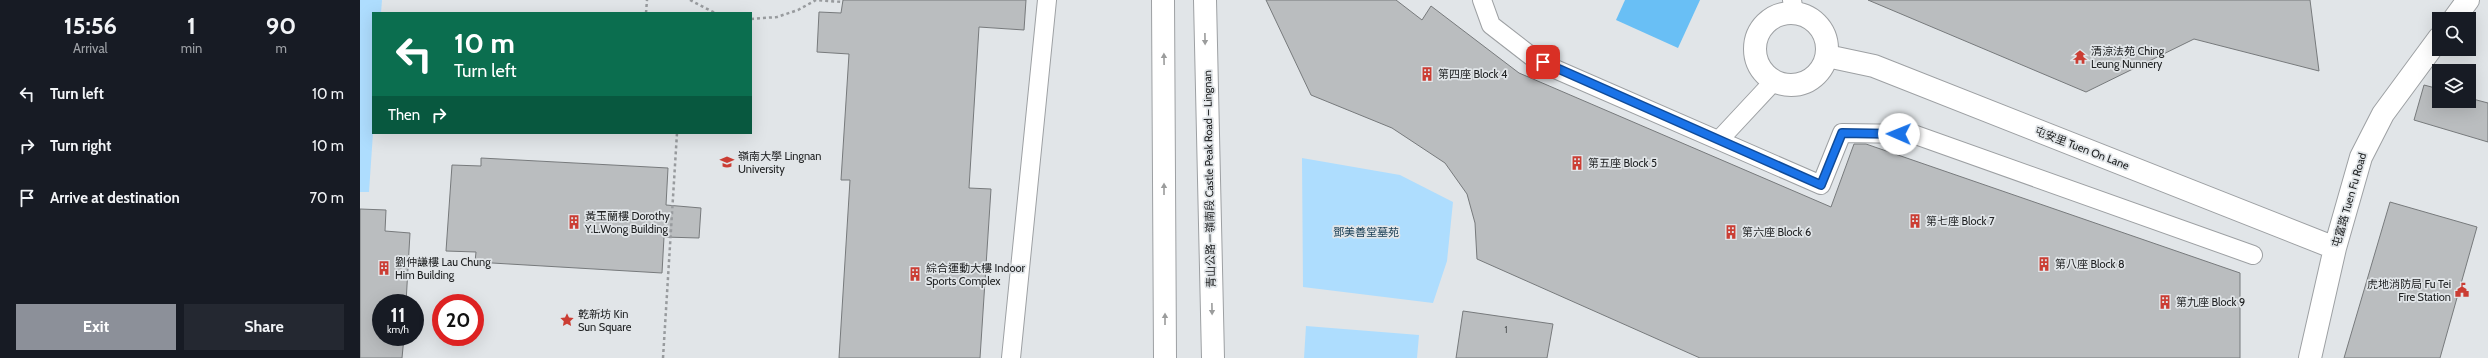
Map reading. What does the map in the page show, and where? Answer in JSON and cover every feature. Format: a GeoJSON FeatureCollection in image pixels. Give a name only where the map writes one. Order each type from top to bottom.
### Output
{"type":"FeatureCollection","features":[{"type":"Feature","properties":{"kind":"street"},"geometry":{"type":"LineString","coordinates":[[1163,0],[1165,358]]}},
{"type":"Feature","properties":{"kind":"street","name":"青山公路－嶺南段 Castle Peak Road – Lingnan"},"geometry":{"type":"LineString","coordinates":[[1205,0],[1213,358]]}},
{"type":"Feature","properties":{"kind":"street"},"geometry":{"type":"LineString","coordinates":[[2459,12],[2468,0]]}},
{"type":"Feature","properties":{"kind":"street"},"geometry":{"type":"LineString","coordinates":[[1793,6],[1816,23],[1824,32],[1827,44],[1827,56],[1823,67],[1816,76],[1807,82],[1796,85],[1774,81],[1764,73],[1757,62],[1754,51],[1756,39],[1762,28],[1771,19],[1782,14],[1793,6]]}},
{"type":"Feature","properties":{"kind":"street","name":"屯富路 Tuen Fu Road"},"geometry":{"type":"LineString","coordinates":[[2310,358],[2335,248],[2352,182],[2369,138],[2398,92],[2432,47]]}},
{"type":"Feature","properties":{"kind":"street","name":"屯安里 Tuen On Lane"},"geometry":{"type":"LineString","coordinates":[[1827,56],[1874,66],[2335,248]]}},
{"type":"Feature","properties":{"kind":"lane"},"geometry":{"type":"LineString","coordinates":[[1011,358],[1047,0]]}},
{"type":"Feature","properties":{"kind":"lane"},"geometry":{"type":"LineString","coordinates":[[1482,0],[1490,25],[1532,56],[1555,69],[1821,185],[1842,133],[1913,134],[2253,255]]}},
{"type":"Feature","properties":{"kind":"lane"},"geometry":{"type":"LineString","coordinates":[[1719,140],[1774,81]]}},
{"type":"Feature","properties":{"kind":"path"},"geometry":{"type":"LineString","coordinates":[[646,12],[647,0]]}},
{"type":"Feature","properties":{"kind":"path"},"geometry":{"type":"LineString","coordinates":[[690,0],[712,12]]}},
{"type":"Feature","properties":{"kind":"path"},"geometry":{"type":"LineString","coordinates":[[752,19],[777,17],[798,10],[816,0],[842,2]]}},
{"type":"Feature","properties":{"kind":"path"},"geometry":{"type":"LineString","coordinates":[[664,358],[677,134]]}},
{"type":"Feature","properties":{"kind":"green space"},"geometry":{"type":"Polygon","coordinates":[[[360,0],[382,0],[381,12],[372,12],[373,134],[369,192],[360,192],[360,0]]]}},
{"type":"Feature","properties":{"kind":"green space","name":"鄧美善堂墓苑"},"geometry":{"type":"Polygon","coordinates":[[[1302,158],[1400,175],[1453,202],[1447,261],[1433,303],[1303,287],[1302,158]]]}},
{"type":"Feature","properties":{"kind":"green space"},"geometry":{"type":"Polygon","coordinates":[[[1306,326],[1419,335],[1417,358],[1304,358],[1306,326]]]}},
{"type":"Feature","properties":{"kind":"shaded area"},"geometry":{"type":"Polygon","coordinates":[[[1625,0],[1700,0],[1678,48],[1616,20],[1625,0]]]}},
{"type":"Feature","properties":{"kind":"building"},"geometry":{"type":"Polygon","coordinates":[[[843,0],[1026,0],[1024,30],[979,27],[969,188],[991,189],[980,358],[839,358],[850,180],[841,180],[849,54],[817,52],[819,12],[841,13],[843,0]]]}},
{"type":"Feature","properties":{"kind":"building"},"geometry":{"type":"Polygon","coordinates":[[[1266,0],[1396,0],[1422,20],[1431,6],[1519,73],[1831,207],[1854,144],[1866,144],[2240,273],[2240,358],[1700,358],[1477,259],[1475,223],[1467,194],[1445,163],[1392,128],[1311,95],[1266,0]]]}},
{"type":"Feature","properties":{"kind":"building","name":"清涼法苑 Ching Leung Nunnery"},"geometry":{"type":"Polygon","coordinates":[[[1868,0],[2310,0],[2319,71],[2194,39],[2086,92],[1868,0]]]}},
{"type":"Feature","properties":{"kind":"building"},"geometry":{"type":"Polygon","coordinates":[[[2424,85],[2432,87],[2432,108],[2476,108],[2476,100],[2488,103],[2488,142],[2414,120],[2424,85]]]}},
{"type":"Feature","properties":{"kind":"building","name":"黃玉蘭樓 Dorothy Y.L.Wong Building"},"geometry":{"type":"Polygon","coordinates":[[[481,158],[668,168],[666,205],[701,208],[699,238],[664,237],[662,273],[475,262],[476,252],[446,251],[452,165],[481,166],[481,158]]]}},
{"type":"Feature","properties":{"kind":"building"},"geometry":{"type":"Polygon","coordinates":[[[2390,202],[2477,227],[2440,358],[2344,358],[2390,202]]]}},
{"type":"Feature","properties":{"kind":"building","name":"劉仲謙樓 Lau Chung Him Building"},"geometry":{"type":"Polygon","coordinates":[[[360,209],[386,210],[385,231],[410,233],[407,294],[372,294],[372,346],[403,346],[402,358],[360,358],[360,209]]]}},
{"type":"Feature","properties":{"kind":"building"},"geometry":{"type":"Polygon","coordinates":[[[1463,311],[1553,324],[1547,358],[1456,358],[1463,311]]]}},
{"type":"Feature","properties":{"kind":"place","name":"清涼法苑 Ching Leung Nunnery"},"geometry":{"type":"Point","coordinates":[2080,57]}},
{"type":"Feature","properties":{"kind":"place","name":"第四座 Block 4"},"geometry":{"type":"Point","coordinates":[1427,74]}},
{"type":"Feature","properties":{"kind":"place","name":"嶺南大學 Lingnan University"},"geometry":{"type":"Point","coordinates":[727,162]}},
{"type":"Feature","properties":{"kind":"place","name":"第五座 Block 5"},"geometry":{"type":"Point","coordinates":[1577,163]}},
{"type":"Feature","properties":{"kind":"place","name":"第七座 Block 7"},"geometry":{"type":"Point","coordinates":[1915,221]}},
{"type":"Feature","properties":{"kind":"place","name":"黃玉蘭樓 Dorothy Y.L.Wong Building"},"geometry":{"type":"Point","coordinates":[574,222]}},
{"type":"Feature","properties":{"kind":"place","name":"第六座 Block 6"},"geometry":{"type":"Point","coordinates":[1731,232]}},
{"type":"Feature","properties":{"kind":"place","name":"第八座 Block 8"},"geometry":{"type":"Point","coordinates":[2044,264]}},
{"type":"Feature","properties":{"kind":"place","name":"劉仲謙樓 Lau Chung Him Building"},"geometry":{"type":"Point","coordinates":[384,268]}},
{"type":"Feature","properties":{"kind":"place","name":"綜合運動大樓 Indoor Sports Complex"},"geometry":{"type":"Point","coordinates":[915,274]}},
{"type":"Feature","properties":{"kind":"place","name":"虎地消防局 Fu Tei Fire Station"},"geometry":{"type":"Point","coordinates":[2462,290]}},
{"type":"Feature","properties":{"kind":"place","name":"第九座 Block 9"},"geometry":{"type":"Point","coordinates":[2165,302]}},
{"type":"Feature","properties":{"kind":"place","name":"乾新坊 Kin Sun Square"},"geometry":{"type":"Point","coordinates":[567,320]}},
{"type":"Feature","properties":{"kind":"route"},"geometry":{"type":"LineString","coordinates":[[1543,62],[1555,69],[1821,185],[1842,133],[1899,134]]}}]}
